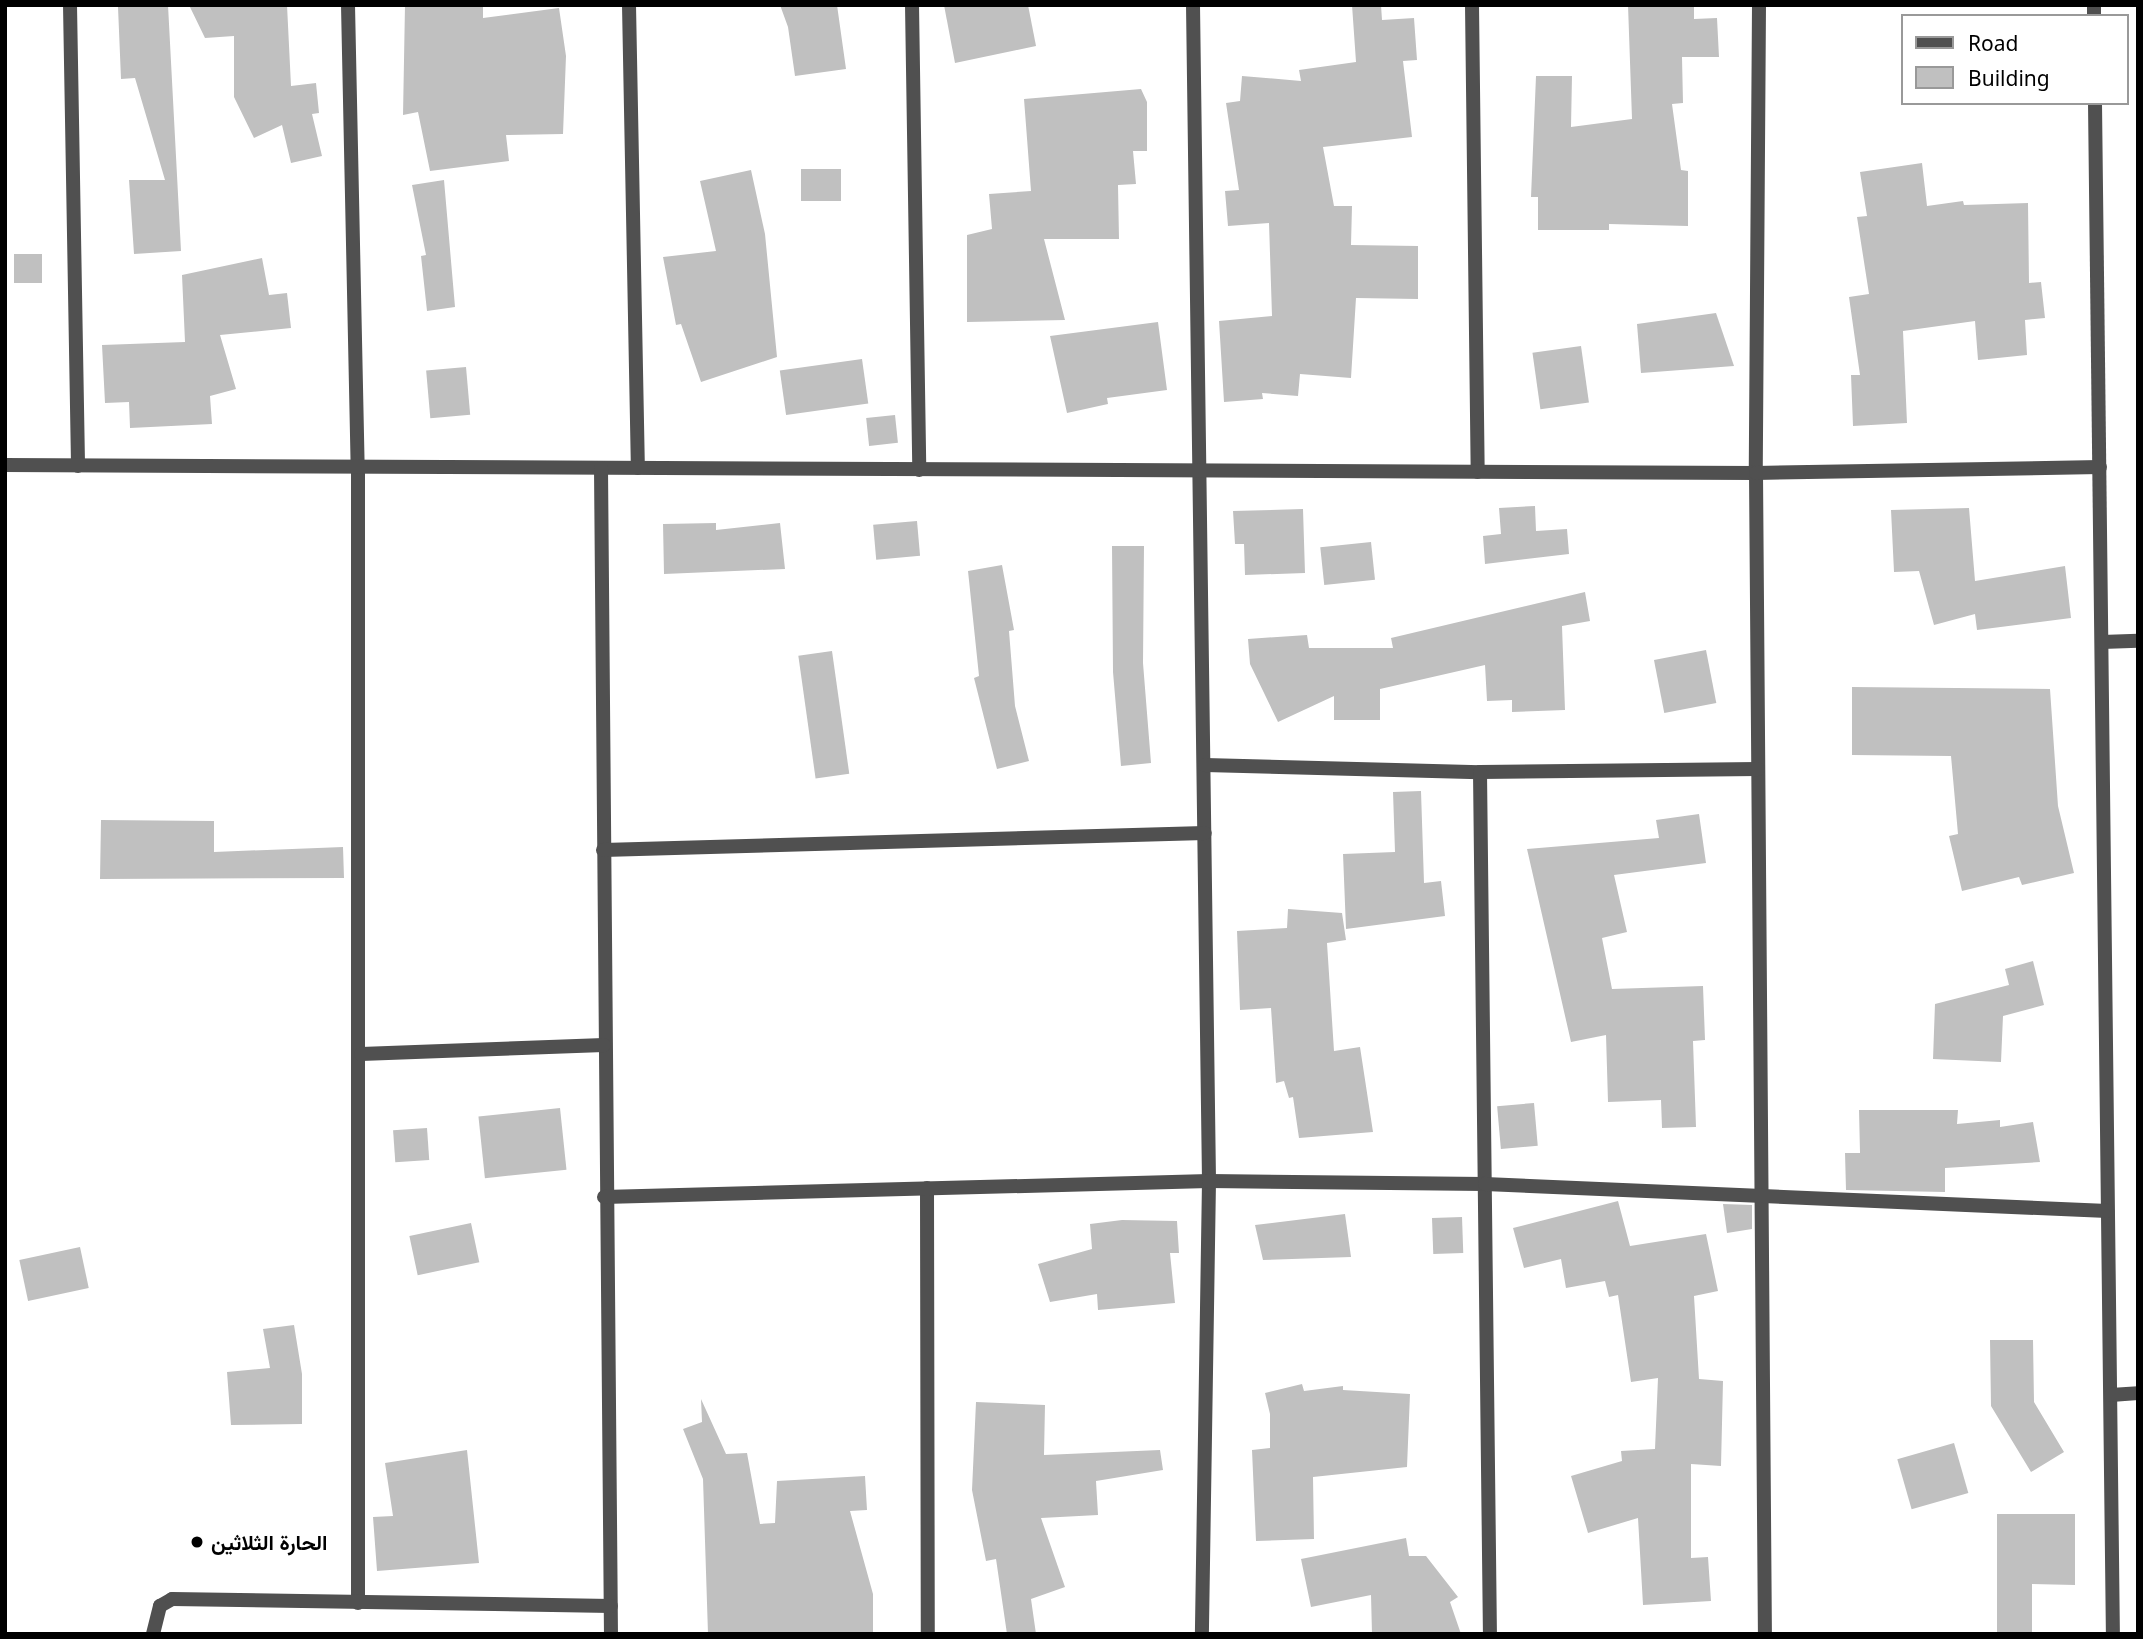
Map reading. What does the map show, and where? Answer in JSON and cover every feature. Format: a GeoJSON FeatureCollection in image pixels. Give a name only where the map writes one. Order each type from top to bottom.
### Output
{"type":"FeatureCollection","features":[{"type":"Feature","properties":{"kind":"street"},"geometry":{"type":"LineString","coordinates":[[70,5],[78,466]]}},
{"type":"Feature","properties":{"kind":"street"},"geometry":{"type":"LineString","coordinates":[[348,5],[358,467],[358,1603]]}},
{"type":"Feature","properties":{"kind":"street"},"geometry":{"type":"LineString","coordinates":[[629,5],[638,468]]}},
{"type":"Feature","properties":{"kind":"street"},"geometry":{"type":"LineString","coordinates":[[912,5],[919,470]]}},
{"type":"Feature","properties":{"kind":"street"},"geometry":{"type":"LineString","coordinates":[[1193,5],[1209,1181],[1202,1634]]}},
{"type":"Feature","properties":{"kind":"street"},"geometry":{"type":"LineString","coordinates":[[1472,5],[1478,472]]}},
{"type":"Feature","properties":{"kind":"street"},"geometry":{"type":"LineString","coordinates":[[1759,5],[1756,473],[1765,1634]]}},
{"type":"Feature","properties":{"kind":"street"},"geometry":{"type":"LineString","coordinates":[[2095,105],[2113,1634]]}},
{"type":"Feature","properties":{"kind":"street"},"geometry":{"type":"LineString","coordinates":[[5,465],[1756,473],[2100,467]]}},
{"type":"Feature","properties":{"kind":"street"},"geometry":{"type":"LineString","coordinates":[[601,468],[604,1197],[611,1634]]}},
{"type":"Feature","properties":{"kind":"street"},"geometry":{"type":"LineString","coordinates":[[2102,642],[2138,641]]}},
{"type":"Feature","properties":{"kind":"street"},"geometry":{"type":"LineString","coordinates":[[1205,765],[1480,772],[1758,769]]}},
{"type":"Feature","properties":{"kind":"street"},"geometry":{"type":"LineString","coordinates":[[1480,772],[1490,1634]]}},
{"type":"Feature","properties":{"kind":"street"},"geometry":{"type":"LineString","coordinates":[[603,849],[1205,833]]}},
{"type":"Feature","properties":{"kind":"street"},"geometry":{"type":"LineString","coordinates":[[360,1054],[604,1045]]}},
{"type":"Feature","properties":{"kind":"street"},"geometry":{"type":"LineString","coordinates":[[604,1197],[1209,1181],[1485,1184],[2107,1211]]}},
{"type":"Feature","properties":{"kind":"street"},"geometry":{"type":"LineString","coordinates":[[928,1188],[928,1634]]}},
{"type":"Feature","properties":{"kind":"street"},"geometry":{"type":"LineString","coordinates":[[2111,1395],[2138,1393]]}},
{"type":"Feature","properties":{"kind":"street"},"geometry":{"type":"LineString","coordinates":[[153,1634],[160,1606],[172,1600],[611,1606]]}},
{"type":"Feature","properties":{"kind":"building"},"geometry":{"type":"Polygon","coordinates":[[[168,5],[181,251],[134,254],[129,180],[165,180],[135,78],[121,79],[118,7],[168,5]]]}},
{"type":"Feature","properties":{"kind":"building"},"geometry":{"type":"Polygon","coordinates":[[[189,5],[287,5],[291,86],[316,83],[319,113],[312,114],[322,156],[291,163],[282,125],[254,138],[234,97],[234,36],[205,38],[189,5]]]}},
{"type":"Feature","properties":{"kind":"building"},"geometry":{"type":"Polygon","coordinates":[[[405,5],[483,5],[483,18],[559,8],[566,56],[563,134],[506,135],[509,161],[430,171],[418,112],[403,115],[405,5]]]}},
{"type":"Feature","properties":{"kind":"building"},"geometry":{"type":"Polygon","coordinates":[[[780,5],[837,5],[846,69],[795,76],[788,27],[780,5]]]}},
{"type":"Feature","properties":{"kind":"building"},"geometry":{"type":"Polygon","coordinates":[[[944,5],[1028,5],[1036,46],[955,63],[944,5]]]}},
{"type":"Feature","properties":{"kind":"building"},"geometry":{"type":"Polygon","coordinates":[[[1352,5],[1381,5],[1382,20],[1414,18],[1417,60],[1403,61],[1412,137],[1323,147],[1334,206],[1352,206],[1351,245],[1418,246],[1418,299],[1356,298],[1351,378],[1300,374],[1298,396],[1262,393],[1263,399],[1224,402],[1219,321],[1272,316],[1269,223],[1228,226],[1225,191],[1239,190],[1226,103],[1240,101],[1242,76],[1301,81],[1299,70],[1356,62],[1352,5]]]}},
{"type":"Feature","properties":{"kind":"building"},"geometry":{"type":"Polygon","coordinates":[[[1628,5],[1694,5],[1694,19],[1717,18],[1719,57],[1682,57],[1683,103],[1672,104],[1681,170],[1688,171],[1688,226],[1609,224],[1609,230],[1538,230],[1538,197],[1531,197],[1536,76],[1572,76],[1571,127],[1632,119],[1628,5]]]}},
{"type":"Feature","properties":{"kind":"building"},"geometry":{"type":"Polygon","coordinates":[[[1141,89],[1147,102],[1147,151],[1133,151],[1136,184],[1118,185],[1119,239],[1044,239],[1065,320],[967,322],[967,235],[992,229],[989,194],[1031,191],[1024,99],[1141,89]]]}},
{"type":"Feature","properties":{"kind":"building"},"geometry":{"type":"Polygon","coordinates":[[[1922,163],[1927,206],[1963,201],[1964,205],[2028,203],[2029,283],[2041,282],[2045,318],[2025,320],[2027,355],[1978,360],[1975,321],[1903,331],[1907,423],[1853,426],[1851,375],[1860,375],[1849,297],[1869,294],[1857,217],[1867,216],[1860,172],[1922,163]]]}},
{"type":"Feature","properties":{"kind":"building"},"geometry":{"type":"Polygon","coordinates":[[[801,169],[841,169],[841,201],[801,201],[801,169]]]}},
{"type":"Feature","properties":{"kind":"building"},"geometry":{"type":"Polygon","coordinates":[[[751,170],[765,234],[777,357],[701,382],[681,324],[676,325],[663,257],[716,251],[700,181],[751,170]]]}},
{"type":"Feature","properties":{"kind":"building"},"geometry":{"type":"Polygon","coordinates":[[[444,180],[455,307],[427,311],[421,256],[426,255],[412,185],[444,180]]]}},
{"type":"Feature","properties":{"kind":"building"},"geometry":{"type":"Polygon","coordinates":[[[14,254],[42,254],[42,283],[14,283],[14,254]]]}},
{"type":"Feature","properties":{"kind":"building"},"geometry":{"type":"Polygon","coordinates":[[[262,258],[269,295],[287,293],[291,328],[220,335],[236,389],[210,396],[212,424],[130,428],[129,402],[105,403],[102,345],[185,342],[182,275],[262,258]]]}},
{"type":"Feature","properties":{"kind":"building"},"geometry":{"type":"Polygon","coordinates":[[[1716,313],[1734,366],[1641,373],[1637,324],[1716,313]]]}},
{"type":"Feature","properties":{"kind":"building"},"geometry":{"type":"Polygon","coordinates":[[[1158,322],[1167,390],[1107,398],[1108,404],[1067,413],[1050,336],[1158,322]]]}},
{"type":"Feature","properties":{"kind":"building"},"geometry":{"type":"Polygon","coordinates":[[[1581,346],[1589,402],[1540,409],[1532,353],[1581,346]]]}},
{"type":"Feature","properties":{"kind":"building"},"geometry":{"type":"Polygon","coordinates":[[[862,359],[868,404],[786,415],[780,371],[862,359]]]}},
{"type":"Feature","properties":{"kind":"building"},"geometry":{"type":"Polygon","coordinates":[[[466,367],[470,415],[430,418],[426,370],[466,367]]]}},
{"type":"Feature","properties":{"kind":"building"},"geometry":{"type":"Polygon","coordinates":[[[895,415],[898,443],[869,446],[866,418],[895,415]]]}},
{"type":"Feature","properties":{"kind":"building"},"geometry":{"type":"Polygon","coordinates":[[[1535,506],[1536,531],[1567,529],[1569,554],[1485,564],[1483,536],[1501,534],[1499,508],[1535,506]]]}},
{"type":"Feature","properties":{"kind":"building"},"geometry":{"type":"Polygon","coordinates":[[[1969,508],[1975,581],[2065,566],[2071,618],[1977,630],[1975,614],[1934,625],[1919,571],[1894,572],[1891,510],[1969,508]]]}},
{"type":"Feature","properties":{"kind":"building"},"geometry":{"type":"Polygon","coordinates":[[[1303,509],[1305,573],[1245,575],[1244,544],[1235,544],[1233,511],[1303,509]]]}},
{"type":"Feature","properties":{"kind":"building"},"geometry":{"type":"Polygon","coordinates":[[[917,521],[920,556],[876,560],[873,525],[917,521]]]}},
{"type":"Feature","properties":{"kind":"building"},"geometry":{"type":"Polygon","coordinates":[[[716,523],[716,530],[780,523],[785,569],[664,574],[663,524],[716,523]]]}},
{"type":"Feature","properties":{"kind":"building"},"geometry":{"type":"Polygon","coordinates":[[[1371,542],[1375,580],[1324,585],[1320,547],[1371,542]]]}},
{"type":"Feature","properties":{"kind":"building"},"geometry":{"type":"Polygon","coordinates":[[[1112,546],[1144,546],[1143,663],[1151,763],[1121,766],[1113,672],[1112,546]]]}},
{"type":"Feature","properties":{"kind":"building"},"geometry":{"type":"Polygon","coordinates":[[[1002,565],[1014,630],[1009,631],[1015,706],[1029,761],[997,769],[974,678],[979,676],[968,571],[1002,565]]]}},
{"type":"Feature","properties":{"kind":"building"},"geometry":{"type":"Polygon","coordinates":[[[1585,592],[1590,621],[1562,626],[1565,710],[1512,712],[1512,700],[1487,701],[1485,665],[1380,689],[1380,720],[1334,720],[1334,696],[1278,722],[1250,664],[1248,639],[1307,635],[1309,648],[1393,648],[1391,638],[1585,592]]]}},
{"type":"Feature","properties":{"kind":"building"},"geometry":{"type":"Polygon","coordinates":[[[1706,650],[1716,703],[1664,713],[1654,660],[1706,650]]]}},
{"type":"Feature","properties":{"kind":"building"},"geometry":{"type":"Polygon","coordinates":[[[832,651],[849,774],[816,779],[798,656],[832,651]]]}},
{"type":"Feature","properties":{"kind":"building"},"geometry":{"type":"Polygon","coordinates":[[[1852,687],[2050,689],[2058,806],[2074,873],[2022,885],[2019,877],[1962,891],[1949,836],[1958,834],[1951,756],[1852,755],[1852,687]]]}},
{"type":"Feature","properties":{"kind":"building"},"geometry":{"type":"Polygon","coordinates":[[[1421,791],[1424,883],[1441,881],[1445,916],[1346,929],[1343,854],[1395,852],[1393,792],[1421,791]]]}},
{"type":"Feature","properties":{"kind":"building"},"geometry":{"type":"Polygon","coordinates":[[[1699,814],[1706,863],[1614,875],[1627,932],[1602,938],[1612,989],[1703,986],[1705,1040],[1693,1041],[1696,1127],[1662,1128],[1661,1100],[1608,1102],[1606,1035],[1571,1042],[1527,849],[1659,838],[1656,820],[1699,814]]]}},
{"type":"Feature","properties":{"kind":"building"},"geometry":{"type":"Polygon","coordinates":[[[101,820],[214,821],[214,852],[343,847],[344,878],[100,879],[101,820]]]}},
{"type":"Feature","properties":{"kind":"building"},"geometry":{"type":"Polygon","coordinates":[[[1288,909],[1342,913],[1346,940],[1327,943],[1334,1051],[1360,1047],[1373,1132],[1299,1138],[1293,1097],[1289,1098],[1284,1081],[1276,1083],[1271,1008],[1240,1010],[1237,931],[1287,928],[1288,909]]]}},
{"type":"Feature","properties":{"kind":"building"},"geometry":{"type":"Polygon","coordinates":[[[2033,961],[2044,1005],[2003,1016],[2001,1062],[1933,1059],[1935,1004],[2009,985],[2005,969],[2033,961]]]}},
{"type":"Feature","properties":{"kind":"building"},"geometry":{"type":"Polygon","coordinates":[[[1534,1103],[1538,1146],[1501,1149],[1497,1106],[1534,1103]]]}},
{"type":"Feature","properties":{"kind":"building"},"geometry":{"type":"Polygon","coordinates":[[[560,1108],[566,1170],[485,1178],[478,1117],[560,1108]]]}},
{"type":"Feature","properties":{"kind":"building"},"geometry":{"type":"Polygon","coordinates":[[[1859,1110],[1958,1110],[1957,1124],[2000,1120],[2000,1127],[2033,1122],[2040,1162],[1945,1168],[1945,1192],[1846,1190],[1845,1153],[1860,1153],[1859,1110]]]}},
{"type":"Feature","properties":{"kind":"building"},"geometry":{"type":"Polygon","coordinates":[[[427,1128],[429,1160],[395,1162],[393,1130],[427,1128]]]}},
{"type":"Feature","properties":{"kind":"building"},"geometry":{"type":"Polygon","coordinates":[[[1618,1201],[1630,1246],[1706,1234],[1718,1291],[1694,1296],[1699,1379],[1723,1381],[1721,1466],[1691,1464],[1691,1558],[1708,1557],[1711,1601],[1643,1605],[1638,1518],[1588,1533],[1571,1476],[1622,1461],[1621,1451],[1655,1449],[1658,1378],[1631,1382],[1618,1295],[1609,1297],[1605,1281],[1566,1288],[1561,1259],[1524,1268],[1513,1228],[1618,1201]]]}},
{"type":"Feature","properties":{"kind":"building"},"geometry":{"type":"Polygon","coordinates":[[[1723,1204],[1752,1205],[1752,1229],[1727,1233],[1723,1204]]]}},
{"type":"Feature","properties":{"kind":"building"},"geometry":{"type":"Polygon","coordinates":[[[1345,1214],[1351,1257],[1263,1260],[1255,1225],[1345,1214]]]}},
{"type":"Feature","properties":{"kind":"building"},"geometry":{"type":"Polygon","coordinates":[[[1462,1217],[1463,1253],[1433,1254],[1432,1218],[1462,1217]]]}},
{"type":"Feature","properties":{"kind":"building"},"geometry":{"type":"Polygon","coordinates":[[[1122,1220],[1177,1221],[1179,1253],[1170,1253],[1175,1303],[1098,1310],[1097,1294],[1050,1302],[1038,1264],[1092,1249],[1090,1224],[1122,1220]]]}},
{"type":"Feature","properties":{"kind":"building"},"geometry":{"type":"Polygon","coordinates":[[[471,1223],[479,1262],[418,1275],[409,1236],[471,1223]]]}},
{"type":"Feature","properties":{"kind":"building"},"geometry":{"type":"Polygon","coordinates":[[[80,1247],[89,1288],[28,1301],[19,1260],[80,1247]]]}},
{"type":"Feature","properties":{"kind":"building"},"geometry":{"type":"Polygon","coordinates":[[[294,1325],[302,1374],[302,1424],[231,1425],[227,1372],[270,1368],[263,1329],[294,1325]]]}},
{"type":"Feature","properties":{"kind":"building"},"geometry":{"type":"Polygon","coordinates":[[[1990,1340],[2033,1340],[2034,1402],[2064,1452],[2031,1472],[1991,1406],[1990,1340]]]}},
{"type":"Feature","properties":{"kind":"building"},"geometry":{"type":"Polygon","coordinates":[[[1302,1384],[1304,1391],[1343,1386],[1343,1390],[1410,1394],[1407,1467],[1313,1477],[1314,1539],[1256,1541],[1252,1450],[1270,1448],[1270,1414],[1265,1393],[1302,1384]]]}},
{"type":"Feature","properties":{"kind":"building"},"geometry":{"type":"Polygon","coordinates":[[[701,1399],[726,1454],[747,1453],[760,1524],[775,1523],[777,1481],[865,1476],[867,1510],[850,1511],[873,1594],[873,1634],[708,1634],[703,1479],[683,1429],[702,1422],[701,1399]]]}},
{"type":"Feature","properties":{"kind":"building"},"geometry":{"type":"Polygon","coordinates":[[[976,1402],[1045,1405],[1044,1455],[1160,1450],[1163,1470],[1096,1481],[1098,1515],[1041,1518],[1065,1587],[1031,1599],[1036,1634],[1007,1634],[996,1559],[986,1561],[972,1490],[976,1402]]]}},
{"type":"Feature","properties":{"kind":"building"},"geometry":{"type":"Polygon","coordinates":[[[1954,1443],[1968,1493],[1912,1509],[1897,1459],[1954,1443]]]}},
{"type":"Feature","properties":{"kind":"building"},"geometry":{"type":"Polygon","coordinates":[[[467,1450],[479,1563],[377,1571],[373,1517],[393,1516],[385,1463],[467,1450]]]}},
{"type":"Feature","properties":{"kind":"building"},"geometry":{"type":"Polygon","coordinates":[[[1997,1514],[2075,1514],[2075,1585],[2032,1584],[2032,1634],[1997,1634],[1997,1514]]]}},
{"type":"Feature","properties":{"kind":"building"},"geometry":{"type":"Polygon","coordinates":[[[1406,1538],[1409,1556],[1426,1556],[1458,1597],[1450,1602],[1461,1634],[1372,1634],[1371,1595],[1311,1607],[1301,1559],[1406,1538]]]}},
{"type":"Feature","properties":{"kind":"place","name":"الحارة الثلاثين"},"geometry":{"type":"Point","coordinates":[197,1542]}}]}
